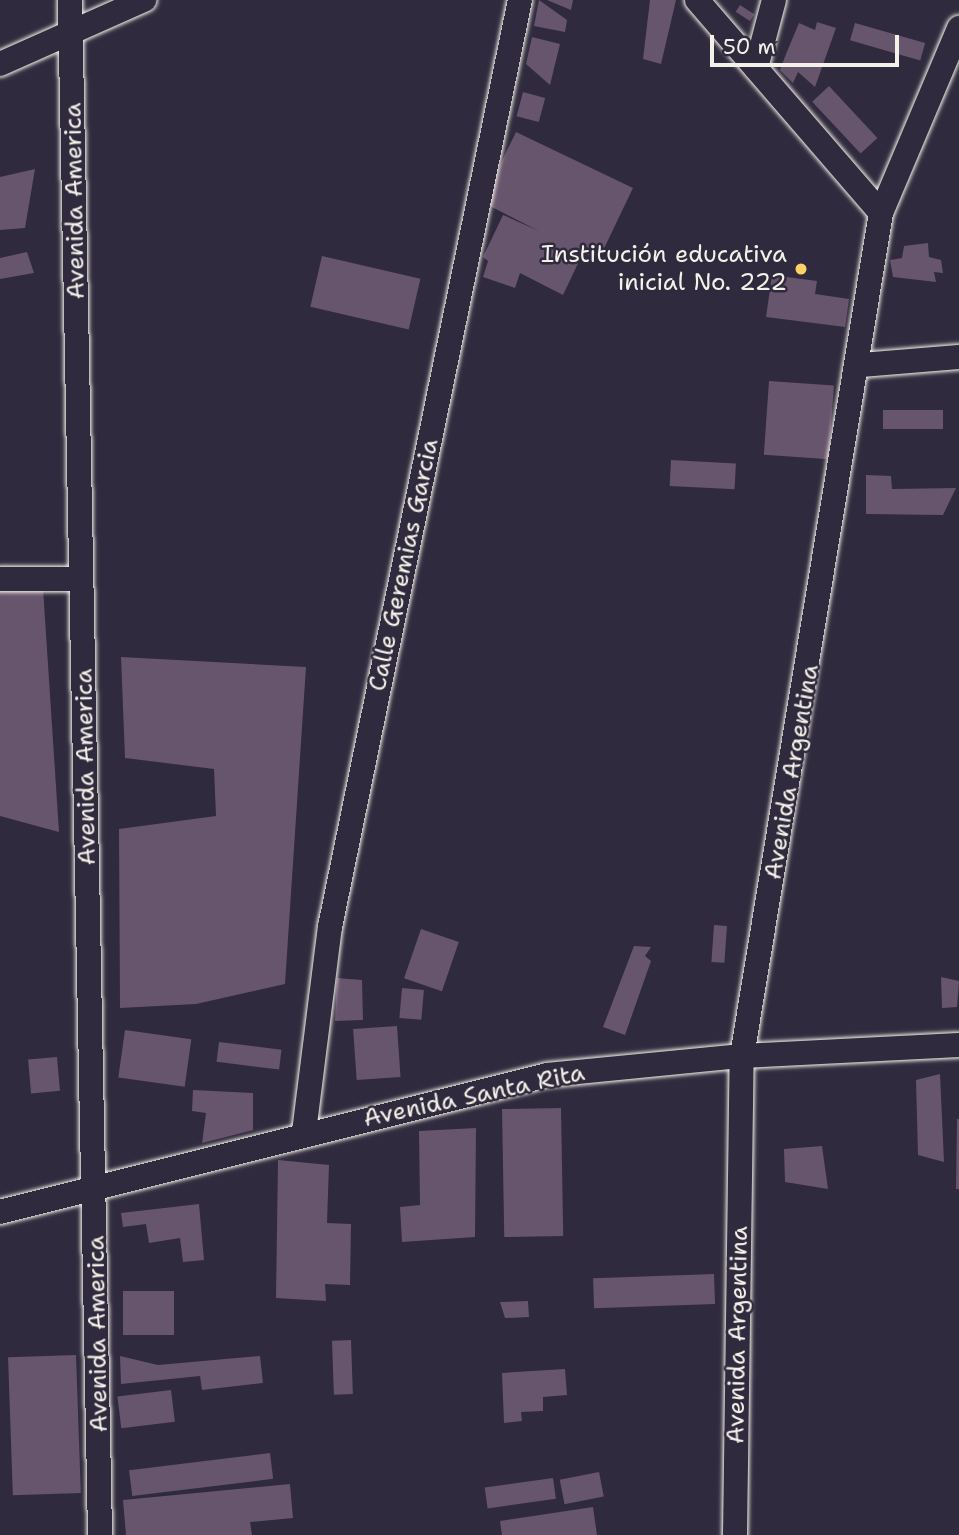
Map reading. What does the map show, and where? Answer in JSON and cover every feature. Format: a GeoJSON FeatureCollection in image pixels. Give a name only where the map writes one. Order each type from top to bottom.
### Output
{"type":"FeatureCollection","features":[{"type":"Feature","properties":{"kind":"street","name":"Avenida America"},"geometry":{"type":"LineString","coordinates":[[70,0],[96,1189],[100,1535]]}},
{"type":"Feature","properties":{"kind":"street"},"geometry":{"type":"LineString","coordinates":[[0,64],[144,0]]}},
{"type":"Feature","properties":{"kind":"street","name":"Calle Geremias Garcia"},"geometry":{"type":"LineString","coordinates":[[304,1132],[330,926],[520,0]]}},
{"type":"Feature","properties":{"kind":"street"},"geometry":{"type":"LineString","coordinates":[[697,0],[881,213]]}},
{"type":"Feature","properties":{"kind":"street"},"geometry":{"type":"LineString","coordinates":[[756,68],[774,0]]}},
{"type":"Feature","properties":{"kind":"street","name":"Avenida Argentina"},"geometry":{"type":"LineString","coordinates":[[735,1535],[742,1056],[861,365],[881,213],[959,28]]}},
{"type":"Feature","properties":{"kind":"street"},"geometry":{"type":"LineString","coordinates":[[861,365],[959,357]]}},
{"type":"Feature","properties":{"kind":"street"},"geometry":{"type":"LineString","coordinates":[[0,579],[81,579]]}},
{"type":"Feature","properties":{"kind":"street","name":"Avenida Santa Rita"},"geometry":{"type":"LineString","coordinates":[[0,1212],[96,1189],[304,1132],[547,1075],[742,1056],[959,1045]]}},
{"type":"Feature","properties":{"kind":"building"},"geometry":{"type":"Polygon","coordinates":[[[539,0],[567,20],[565,32],[534,26],[539,0]]]}},
{"type":"Feature","properties":{"kind":"building"},"geometry":{"type":"Polygon","coordinates":[[[547,0],[573,0],[571,10],[547,0]]]}},
{"type":"Feature","properties":{"kind":"building"},"geometry":{"type":"Polygon","coordinates":[[[650,0],[676,0],[661,64],[643,59],[650,0]]]}},
{"type":"Feature","properties":{"kind":"building"},"geometry":{"type":"Polygon","coordinates":[[[740,5],[754,14],[750,21],[736,12],[740,5]]]}},
{"type":"Feature","properties":{"kind":"building"},"geometry":{"type":"Polygon","coordinates":[[[817,22],[836,28],[815,87],[798,72],[793,83],[780,70],[786,54],[799,23],[815,30],[817,22]]]}},
{"type":"Feature","properties":{"kind":"building"},"geometry":{"type":"Polygon","coordinates":[[[855,23],[925,43],[920,60],[850,40],[855,23]]]}},
{"type":"Feature","properties":{"kind":"building"},"geometry":{"type":"Polygon","coordinates":[[[532,37],[560,44],[550,85],[526,64],[532,37]]]}},
{"type":"Feature","properties":{"kind":"building"},"geometry":{"type":"Polygon","coordinates":[[[829,86],[877,138],[861,154],[812,102],[829,86]]]}},
{"type":"Feature","properties":{"kind":"building"},"geometry":{"type":"Polygon","coordinates":[[[523,92],[545,98],[539,122],[517,116],[523,92]]]}},
{"type":"Feature","properties":{"kind":"building"},"geometry":{"type":"Polygon","coordinates":[[[516,132],[633,188],[599,259],[583,253],[563,295],[520,273],[515,288],[483,277],[488,261],[483,257],[503,215],[539,231],[482,202],[516,132]]]}},
{"type":"Feature","properties":{"kind":"building"},"geometry":{"type":"Polygon","coordinates":[[[35,169],[25,228],[0,230],[0,177],[35,169]]]}},
{"type":"Feature","properties":{"kind":"building"},"geometry":{"type":"Polygon","coordinates":[[[928,243],[929,257],[941,260],[943,273],[934,272],[936,282],[893,277],[890,260],[902,258],[904,246],[928,243]]]}},
{"type":"Feature","properties":{"kind":"building"},"geometry":{"type":"Polygon","coordinates":[[[27,252],[34,273],[0,279],[0,258],[27,252]]]}},
{"type":"Feature","properties":{"kind":"building"},"geometry":{"type":"Polygon","coordinates":[[[322,256],[420,279],[409,329],[310,307],[322,256]]]}},
{"type":"Feature","properties":{"kind":"building"},"geometry":{"type":"Polygon","coordinates":[[[772,275],[817,281],[815,294],[849,299],[845,327],[766,317],[772,275]]]}},
{"type":"Feature","properties":{"kind":"building"},"geometry":{"type":"Polygon","coordinates":[[[769,381],[834,386],[829,459],[764,455],[769,381]]]}},
{"type":"Feature","properties":{"kind":"building"},"geometry":{"type":"Polygon","coordinates":[[[883,410],[943,410],[943,429],[883,429],[883,410]]]}},
{"type":"Feature","properties":{"kind":"building"},"geometry":{"type":"Polygon","coordinates":[[[671,460],[736,463],[735,489],[670,486],[671,460]]]}},
{"type":"Feature","properties":{"kind":"building"},"geometry":{"type":"Polygon","coordinates":[[[866,475],[891,476],[892,489],[956,488],[943,515],[866,514],[866,475]]]}},
{"type":"Feature","properties":{"kind":"building"},"geometry":{"type":"Polygon","coordinates":[[[43,588],[59,832],[0,816],[0,591],[43,588]]]}},
{"type":"Feature","properties":{"kind":"building"},"geometry":{"type":"Polygon","coordinates":[[[121,657],[306,667],[285,984],[196,1004],[120,1008],[119,829],[216,816],[214,769],[125,758],[121,657]]]}},
{"type":"Feature","properties":{"kind":"building"},"geometry":{"type":"Polygon","coordinates":[[[714,925],[727,926],[724,963],[711,962],[714,925]]]}},
{"type":"Feature","properties":{"kind":"building"},"geometry":{"type":"Polygon","coordinates":[[[421,929],[459,942],[442,991],[404,978],[421,929]]]}},
{"type":"Feature","properties":{"kind":"building"},"geometry":{"type":"Polygon","coordinates":[[[634,946],[651,947],[645,956],[651,961],[625,1035],[603,1027],[634,946]]]}},
{"type":"Feature","properties":{"kind":"building"},"geometry":{"type":"Polygon","coordinates":[[[941,977],[959,981],[957,1007],[942,1008],[941,977]]]}},
{"type":"Feature","properties":{"kind":"building"},"geometry":{"type":"Polygon","coordinates":[[[337,978],[362,980],[363,1020],[335,1021],[337,978]]]}},
{"type":"Feature","properties":{"kind":"building"},"geometry":{"type":"Polygon","coordinates":[[[402,988],[424,990],[421,1020],[399,1018],[402,988]]]}},
{"type":"Feature","properties":{"kind":"building"},"geometry":{"type":"Polygon","coordinates":[[[397,1026],[401,1077],[357,1080],[353,1029],[397,1026]]]}},
{"type":"Feature","properties":{"kind":"building"},"geometry":{"type":"Polygon","coordinates":[[[125,1030],[191,1039],[185,1087],[118,1078],[125,1030]]]}},
{"type":"Feature","properties":{"kind":"building"},"geometry":{"type":"Polygon","coordinates":[[[219,1042],[282,1050],[279,1070],[217,1062],[219,1042]]]}},
{"type":"Feature","properties":{"kind":"building"},"geometry":{"type":"Polygon","coordinates":[[[57,1057],[60,1091],[31,1093],[28,1060],[57,1057]]]}},
{"type":"Feature","properties":{"kind":"building"},"geometry":{"type":"Polygon","coordinates":[[[940,1074],[944,1162],[918,1155],[916,1080],[940,1074]]]}},
{"type":"Feature","properties":{"kind":"building"},"geometry":{"type":"Polygon","coordinates":[[[193,1090],[253,1093],[253,1130],[202,1143],[206,1113],[192,1111],[193,1090]]]}},
{"type":"Feature","properties":{"kind":"building"},"geometry":{"type":"Polygon","coordinates":[[[561,1108],[563,1236],[504,1237],[502,1109],[561,1108]]]}},
{"type":"Feature","properties":{"kind":"building"},"geometry":{"type":"Polygon","coordinates":[[[959,1119],[959,1189],[956,1189],[959,1119]]]}},
{"type":"Feature","properties":{"kind":"building"},"geometry":{"type":"Polygon","coordinates":[[[476,1128],[475,1237],[402,1242],[400,1207],[420,1205],[419,1131],[476,1128]]]}},
{"type":"Feature","properties":{"kind":"building"},"geometry":{"type":"Polygon","coordinates":[[[822,1146],[828,1189],[785,1182],[784,1149],[822,1146]]]}},
{"type":"Feature","properties":{"kind":"building"},"geometry":{"type":"Polygon","coordinates":[[[278,1160],[329,1165],[327,1223],[351,1224],[350,1285],[325,1284],[326,1301],[276,1298],[278,1160]]]}},
{"type":"Feature","properties":{"kind":"building"},"geometry":{"type":"Polygon","coordinates":[[[199,1204],[204,1260],[183,1262],[180,1238],[149,1243],[146,1224],[123,1227],[121,1213],[199,1204]]]}},
{"type":"Feature","properties":{"kind":"building"},"geometry":{"type":"Polygon","coordinates":[[[714,1274],[715,1304],[594,1308],[593,1278],[714,1274]]]}},
{"type":"Feature","properties":{"kind":"building"},"geometry":{"type":"Polygon","coordinates":[[[123,1291],[174,1291],[174,1335],[123,1335],[123,1291]]]}},
{"type":"Feature","properties":{"kind":"building"},"geometry":{"type":"Polygon","coordinates":[[[528,1301],[529,1317],[505,1318],[500,1302],[528,1301]]]}},
{"type":"Feature","properties":{"kind":"building"},"geometry":{"type":"Polygon","coordinates":[[[351,1340],[353,1394],[334,1395],[332,1341],[351,1340]]]}},
{"type":"Feature","properties":{"kind":"building"},"geometry":{"type":"Polygon","coordinates":[[[76,1355],[81,1493],[13,1495],[8,1357],[76,1355]]]}},
{"type":"Feature","properties":{"kind":"building"},"geometry":{"type":"Polygon","coordinates":[[[120,1356],[158,1365],[260,1356],[263,1383],[202,1390],[200,1376],[121,1384],[120,1356]]]}},
{"type":"Feature","properties":{"kind":"building"},"geometry":{"type":"Polygon","coordinates":[[[565,1369],[567,1395],[543,1397],[543,1411],[521,1412],[522,1421],[504,1423],[502,1373],[565,1369]]]}},
{"type":"Feature","properties":{"kind":"building"},"geometry":{"type":"Polygon","coordinates":[[[171,1390],[175,1422],[121,1428],[117,1397],[171,1390]]]}},
{"type":"Feature","properties":{"kind":"building"},"geometry":{"type":"Polygon","coordinates":[[[270,1453],[273,1479],[132,1496],[129,1470],[270,1453]]]}},
{"type":"Feature","properties":{"kind":"building"},"geometry":{"type":"Polygon","coordinates":[[[599,1472],[604,1497],[565,1504],[560,1480],[599,1472]]]}},
{"type":"Feature","properties":{"kind":"building"},"geometry":{"type":"Polygon","coordinates":[[[553,1478],[556,1499],[488,1508],[485,1488],[553,1478]]]}},
{"type":"Feature","properties":{"kind":"building"},"geometry":{"type":"Polygon","coordinates":[[[290,1484],[293,1518],[250,1522],[252,1535],[126,1535],[123,1500],[290,1484]]]}},
{"type":"Feature","properties":{"kind":"building"},"geometry":{"type":"Polygon","coordinates":[[[593,1507],[597,1535],[502,1535],[500,1521],[593,1507]]]}},
{"type":"Feature","properties":{"kind":"place","name":"Institución educativa inicial No. 222"},"geometry":{"type":"Point","coordinates":[801,269]}}]}
